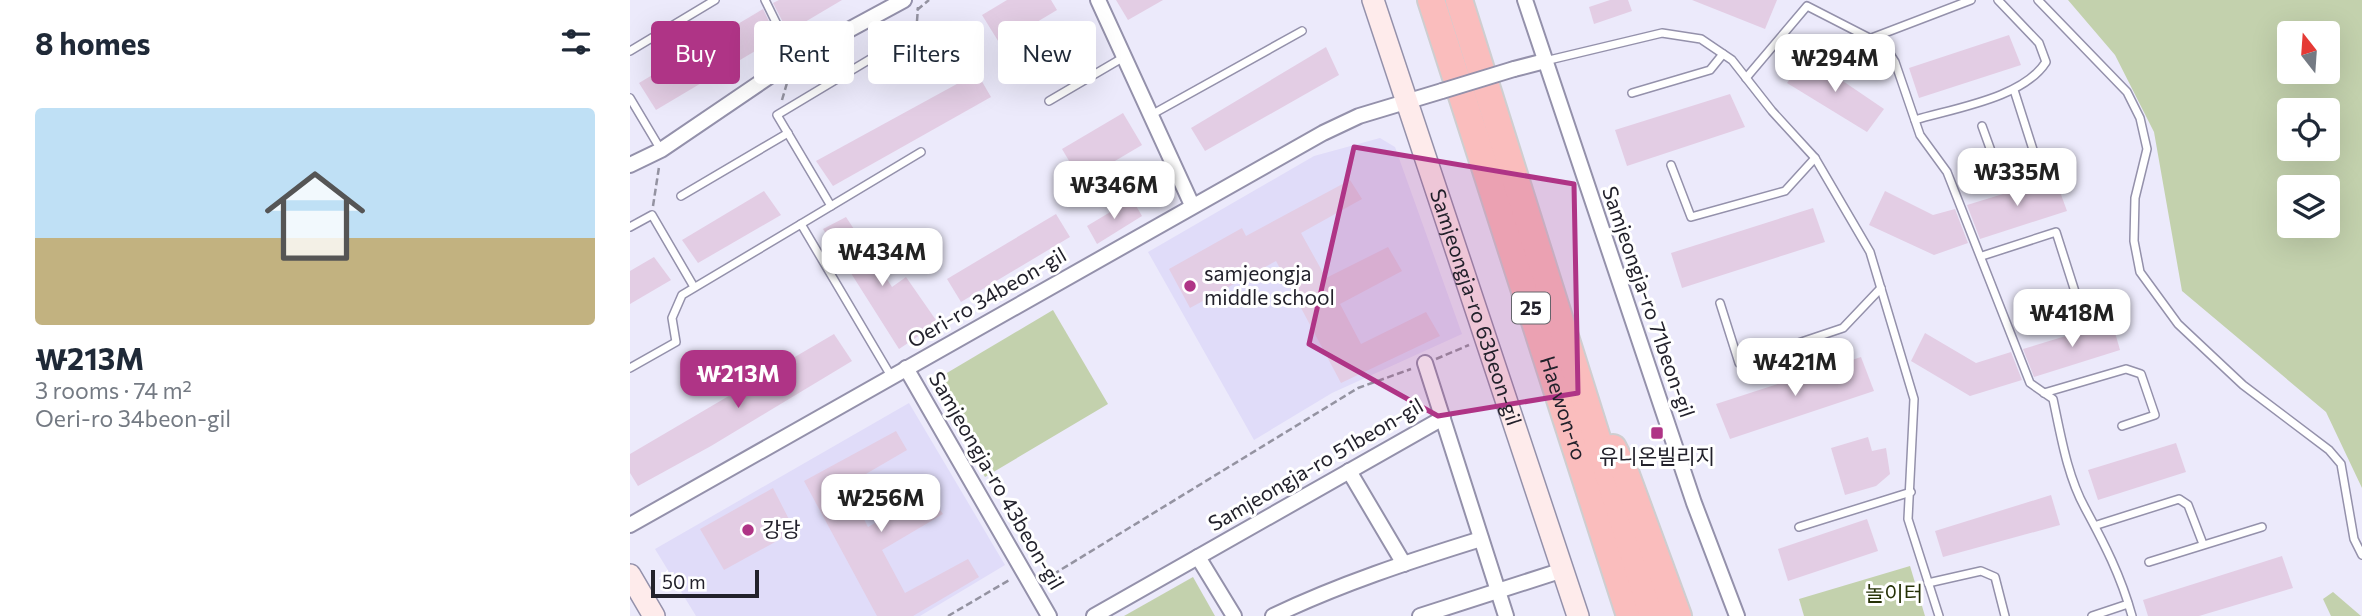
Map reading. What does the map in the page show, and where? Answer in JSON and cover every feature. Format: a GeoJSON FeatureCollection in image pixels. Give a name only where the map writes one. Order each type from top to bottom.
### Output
{"type":"FeatureCollection","features":[{"type":"Feature","properties":{"kind":"highway","name":"Haewon-ro"},"geometry":{"type":"LineString","coordinates":[[1431,0],[1630,616]]}},
{"type":"Feature","properties":{"kind":"highway","name":"Haewon-ro"},"geometry":{"type":"LineString","coordinates":[[1459,0],[1653,616]]}},
{"type":"Feature","properties":{"kind":"highway"},"geometry":{"type":"LineString","coordinates":[[1576,377],[1625,472],[1678,616]]}},
{"type":"Feature","properties":{"kind":"street"},"geometry":{"type":"LineString","coordinates":[[854,27],[904,0]]}},
{"type":"Feature","properties":{"kind":"street"},"geometry":{"type":"LineString","coordinates":[[1098,0],[1192,205]]}},
{"type":"Feature","properties":{"kind":"street","name":"Samjeongja-ro 63beon-gil"},"geometry":{"type":"LineString","coordinates":[[1373,0],[1578,616]]}},
{"type":"Feature","properties":{"kind":"street","name":"Samjeongja-ro 71beon-gil"},"geometry":{"type":"LineString","coordinates":[[1525,0],[1694,503],[1737,616]]}},
{"type":"Feature","properties":{"kind":"street","name":"Oeri-ro 34beon-gil"},"geometry":{"type":"LineString","coordinates":[[630,525],[1323,133],[1359,116],[1545,61]]}},
{"type":"Feature","properties":{"kind":"street"},"geometry":{"type":"LineString","coordinates":[[630,166],[661,150],[759,84]]}},
{"type":"Feature","properties":{"kind":"street"},"geometry":{"type":"LineString","coordinates":[[1425,363],[1506,616]]}},
{"type":"Feature","properties":{"kind":"street","name":"Samjeongja-ro 43beon-gil"},"geometry":{"type":"LineString","coordinates":[[906,368],[1048,616]]}},
{"type":"Feature","properties":{"kind":"street","name":"Samjeongja-ro 51beon-gil"},"geometry":{"type":"LineString","coordinates":[[1234,616],[1198,557],[1443,418]]}},
{"type":"Feature","properties":{"kind":"street"},"geometry":{"type":"LineString","coordinates":[[1349,471],[1404,564]]}},
{"type":"Feature","properties":{"kind":"street"},"geometry":{"type":"LineString","coordinates":[[1273,616],[1310,598],[1481,539]]}},
{"type":"Feature","properties":{"kind":"street"},"geometry":{"type":"LineString","coordinates":[[1094,616],[1198,557]]}},
{"type":"Feature","properties":{"kind":"street"},"geometry":{"type":"LineString","coordinates":[[1420,616],[1563,570]]}},
{"type":"Feature","properties":{"kind":"street"},"geometry":{"type":"LineString","coordinates":[[630,575],[654,616]]}},
{"type":"Feature","properties":{"kind":"lane"},"geometry":{"type":"LineString","coordinates":[[630,51],[715,0]]}},
{"type":"Feature","properties":{"kind":"lane"},"geometry":{"type":"LineString","coordinates":[[765,0],[775,21]]}},
{"type":"Feature","properties":{"kind":"lane"},"geometry":{"type":"LineString","coordinates":[[1869,38],[1971,0]]}},
{"type":"Feature","properties":{"kind":"lane"},"geometry":{"type":"LineString","coordinates":[[1914,120],[2014,90],[2038,74],[2046,62],[2039,43],[1998,0]]}},
{"type":"Feature","properties":{"kind":"lane"},"geometry":{"type":"LineString","coordinates":[[2038,0],[2127,92],[2140,118],[2147,149],[2135,198],[2134,241],[2140,272],[2178,324],[2243,386],[2329,450],[2341,464],[2354,539],[2362,555]]}},
{"type":"Feature","properties":{"kind":"lane"},"geometry":{"type":"LineString","coordinates":[[1746,78],[1806,3],[1885,47],[1895,62],[1920,135],[1947,172],[2030,383],[2053,399],[2066,460],[2085,508],[2097,525],[2124,586],[2132,616]]}},
{"type":"Feature","properties":{"kind":"lane"},"geometry":{"type":"LineString","coordinates":[[1151,115],[1302,31]]}},
{"type":"Feature","properties":{"kind":"lane"},"geometry":{"type":"LineString","coordinates":[[1545,61],[1662,33],[1701,39],[1723,54],[1746,78],[1815,158],[1870,252],[1914,400],[1908,519],[1939,616]]}},
{"type":"Feature","properties":{"kind":"lane"},"geometry":{"type":"LineString","coordinates":[[1632,93],[1710,70],[1723,54]]}},
{"type":"Feature","properties":{"kind":"lane"},"geometry":{"type":"LineString","coordinates":[[1049,101],[1125,57]]}},
{"type":"Feature","properties":{"kind":"lane"},"geometry":{"type":"LineString","coordinates":[[831,206],[777,115],[868,61]]}},
{"type":"Feature","properties":{"kind":"lane"},"geometry":{"type":"LineString","coordinates":[[1983,126],[1998,173],[2008,175],[2032,171],[2036,159],[2014,90]]}},
{"type":"Feature","properties":{"kind":"lane"},"geometry":{"type":"LineString","coordinates":[[630,98],[661,150]]}},
{"type":"Feature","properties":{"kind":"lane"},"geometry":{"type":"LineString","coordinates":[[681,196],[788,133]]}},
{"type":"Feature","properties":{"kind":"lane"},"geometry":{"type":"LineString","coordinates":[[630,368],[676,342],[672,318],[682,295],[921,152]]}},
{"type":"Feature","properties":{"kind":"lane"},"geometry":{"type":"LineString","coordinates":[[1671,164],[1691,217],[1786,191],[1815,158]]}},
{"type":"Feature","properties":{"kind":"lane"},"geometry":{"type":"LineString","coordinates":[[630,227],[652,215],[694,287]]}},
{"type":"Feature","properties":{"kind":"lane"},"geometry":{"type":"LineString","coordinates":[[800,224],[891,376]]}},
{"type":"Feature","properties":{"kind":"lane"},"geometry":{"type":"LineString","coordinates":[[1982,256],[2056,232],[2078,301]]}},
{"type":"Feature","properties":{"kind":"lane"},"geometry":{"type":"LineString","coordinates":[[1720,303],[1739,363],[1843,328],[1881,288]]}},
{"type":"Feature","properties":{"kind":"lane"},"geometry":{"type":"LineString","coordinates":[[2044,393],[2126,369],[2141,374],[2155,415],[2122,426]]}},
{"type":"Feature","properties":{"kind":"lane"},"geometry":{"type":"LineString","coordinates":[[1799,527],[1911,492]]}},
{"type":"Feature","properties":{"kind":"lane"},"geometry":{"type":"LineString","coordinates":[[2097,525],[2179,499],[2188,505],[2203,544]]}},
{"type":"Feature","properties":{"kind":"lane"},"geometry":{"type":"LineString","coordinates":[[2149,562],[2262,527]]}},
{"type":"Feature","properties":{"kind":"lane"},"geometry":{"type":"LineString","coordinates":[[1928,583],[1981,571],[1996,577],[2005,616]]}},
{"type":"Feature","properties":{"kind":"lane"},"geometry":{"type":"LineString","coordinates":[[2092,616],[2128,604]]}},
{"type":"Feature","properties":{"kind":"path"},"geometry":{"type":"LineString","coordinates":[[917,21],[919,0]]}},
{"type":"Feature","properties":{"kind":"path"},"geometry":{"type":"LineString","coordinates":[[917,10],[929,0]]}},
{"type":"Feature","properties":{"kind":"path"},"geometry":{"type":"LineString","coordinates":[[777,115],[787,84]]}},
{"type":"Feature","properties":{"kind":"path"},"geometry":{"type":"LineString","coordinates":[[652,215],[661,150]]}},
{"type":"Feature","properties":{"kind":"path"},"geometry":{"type":"LineString","coordinates":[[1032,587],[1358,388]]}},
{"type":"Feature","properties":{"kind":"path"},"geometry":{"type":"LineString","coordinates":[[948,616],[1024,572]]}},
{"type":"Feature","properties":{"kind":"highlighted area"},"geometry":{"type":"Polygon","coordinates":[[[1354,147],[1574,184],[1578,393],[1438,416],[1309,344],[1354,147]]]}},
{"type":"Feature","properties":{"kind":"shaded area"},"geometry":{"type":"Polygon","coordinates":[[[1380,138],[1395,147],[1462,334],[1332,393],[1254,440],[1148,252],[1314,156],[1380,138]]]}},
{"type":"Feature","properties":{"kind":"shaded area"},"geometry":{"type":"Polygon","coordinates":[[[909,403],[1005,565],[920,616],[696,616],[655,549],[909,403]]]}},
{"type":"Feature","properties":{"kind":"green space"},"geometry":{"type":"Polygon","coordinates":[[[2068,0],[2362,0],[2362,488],[2326,412],[2182,291],[2154,132],[2115,55],[2068,0]]]}},
{"type":"Feature","properties":{"kind":"green space"},"geometry":{"type":"Polygon","coordinates":[[[1053,310],[1108,404],[985,477],[930,383],[1053,310]]]}},
{"type":"Feature","properties":{"kind":"green space","name":"놀이터"},"geometry":{"type":"Polygon","coordinates":[[[1910,566],[1925,616],[1804,616],[1799,599],[1910,566]]]}},
{"type":"Feature","properties":{"kind":"green space"},"geometry":{"type":"Polygon","coordinates":[[[1193,577],[1215,616],[1124,616],[1193,577]]]}},
{"type":"Feature","properties":{"kind":"green space"},"geometry":{"type":"Polygon","coordinates":[[[2333,592],[2361,616],[2331,616],[2323,599],[2333,592]]]}},
{"type":"Feature","properties":{"kind":"building"},"geometry":{"type":"Polygon","coordinates":[[[779,0],[842,0],[807,21],[782,21],[773,3],[779,0]]]}},
{"type":"Feature","properties":{"kind":"building"},"geometry":{"type":"Polygon","coordinates":[[[1007,0],[1051,0],[1057,10],[1039,21],[998,21],[998,41],[982,15],[1007,0]]]}},
{"type":"Feature","properties":{"kind":"building"},"geometry":{"type":"Polygon","coordinates":[[[1116,0],[1163,0],[1128,20],[1116,0]]]}},
{"type":"Feature","properties":{"kind":"building"},"geometry":{"type":"Polygon","coordinates":[[[1610,0],[1628,0],[1632,11],[1594,24],[1589,7],[1610,0]]]}},
{"type":"Feature","properties":{"kind":"building"},"geometry":{"type":"Polygon","coordinates":[[[1692,0],[1777,0],[1765,29],[1692,0]]]}},
{"type":"Feature","properties":{"kind":"building"},"geometry":{"type":"Polygon","coordinates":[[[763,9],[769,21],[754,21],[754,52],[740,60],[740,23],[763,9]]]}},
{"type":"Feature","properties":{"kind":"building"},"geometry":{"type":"Polygon","coordinates":[[[2009,35],[2021,65],[1919,98],[1909,68],[2009,35]]]}},
{"type":"Feature","properties":{"kind":"building"},"geometry":{"type":"Polygon","coordinates":[[[1326,47],[1339,75],[1205,151],[1191,128],[1326,47]]]}},
{"type":"Feature","properties":{"kind":"building"},"geometry":{"type":"Polygon","coordinates":[[[1806,56],[1884,109],[1867,132],[1787,83],[1806,56]]]}},
{"type":"Feature","properties":{"kind":"building"},"geometry":{"type":"Polygon","coordinates":[[[651,76],[651,84],[700,84],[656,110],[639,83],[651,76]]]}},
{"type":"Feature","properties":{"kind":"building"},"geometry":{"type":"Polygon","coordinates":[[[957,84],[983,84],[991,97],[833,186],[816,161],[957,84]]]}},
{"type":"Feature","properties":{"kind":"building"},"geometry":{"type":"Polygon","coordinates":[[[1730,94],[1745,127],[1627,166],[1615,130],[1730,94]]]}},
{"type":"Feature","properties":{"kind":"building"},"geometry":{"type":"Polygon","coordinates":[[[1123,113],[1142,145],[1081,181],[1062,149],[1123,113]]]}},
{"type":"Feature","properties":{"kind":"building"},"geometry":{"type":"Polygon","coordinates":[[[2055,178],[2067,211],[1980,239],[1967,205],[2055,178]]]}},
{"type":"Feature","properties":{"kind":"building"},"geometry":{"type":"Polygon","coordinates":[[[1350,180],[1362,199],[1301,233],[1326,278],[1388,247],[1402,271],[1340,304],[1361,344],[1426,312],[1440,336],[1341,383],[1276,261],[1190,308],[1169,269],[1242,228],[1246,236],[1350,180]]]}},
{"type":"Feature","properties":{"kind":"building"},"geometry":{"type":"Polygon","coordinates":[[[764,191],[781,215],[698,263],[682,240],[764,191]]]}},
{"type":"Feature","properties":{"kind":"building"},"geometry":{"type":"Polygon","coordinates":[[[1885,191],[1933,215],[1955,209],[1968,243],[1934,255],[1869,225],[1885,191]]]}},
{"type":"Feature","properties":{"kind":"building"},"geometry":{"type":"Polygon","coordinates":[[[1132,199],[1142,216],[1097,244],[1087,226],[1132,199]]]}},
{"type":"Feature","properties":{"kind":"building"},"geometry":{"type":"Polygon","coordinates":[[[1813,208],[1825,242],[1682,288],[1671,253],[1813,208]]]}},
{"type":"Feature","properties":{"kind":"building"},"geometry":{"type":"Polygon","coordinates":[[[1056,214],[1070,237],[961,302],[947,279],[1056,214]]]}},
{"type":"Feature","properties":{"kind":"building"},"geometry":{"type":"Polygon","coordinates":[[[846,217],[892,287],[906,277],[938,323],[899,349],[823,229],[846,217]]]}},
{"type":"Feature","properties":{"kind":"building"},"geometry":{"type":"Polygon","coordinates":[[[654,257],[671,280],[630,304],[630,271],[654,257]]]}},
{"type":"Feature","properties":{"kind":"building"},"geometry":{"type":"Polygon","coordinates":[[[2112,322],[2120,350],[2034,377],[2023,349],[2112,322]]]}},
{"type":"Feature","properties":{"kind":"building"},"geometry":{"type":"Polygon","coordinates":[[[1925,333],[1976,363],[2011,352],[2022,380],[1970,396],[1911,361],[1925,333]]]}},
{"type":"Feature","properties":{"kind":"building"},"geometry":{"type":"Polygon","coordinates":[[[834,334],[852,361],[711,446],[638,486],[630,473],[630,454],[834,334]]]}},
{"type":"Feature","properties":{"kind":"building"},"geometry":{"type":"Polygon","coordinates":[[[1861,357],[1874,391],[1730,439],[1716,404],[1861,357]]]}},
{"type":"Feature","properties":{"kind":"building"},"geometry":{"type":"Polygon","coordinates":[[[896,431],[907,450],[847,485],[868,527],[928,493],[943,514],[882,550],[905,593],[968,559],[979,577],[913,616],[877,616],[804,481],[896,431]]]}},
{"type":"Feature","properties":{"kind":"building"},"geometry":{"type":"Polygon","coordinates":[[[1868,437],[1872,451],[1886,448],[1890,474],[1876,486],[1845,495],[1831,448],[1868,437]]]}},
{"type":"Feature","properties":{"kind":"building"},"geometry":{"type":"Polygon","coordinates":[[[2176,443],[2186,472],[2098,500],[2088,470],[2176,443]]]}},
{"type":"Feature","properties":{"kind":"building","name":"강당"},"geometry":{"type":"Polygon","coordinates":[[[773,488],[795,531],[724,570],[700,529],[773,488]]]}},
{"type":"Feature","properties":{"kind":"building"},"geometry":{"type":"Polygon","coordinates":[[[2051,495],[2060,525],[1943,557],[1935,531],[2051,495]]]}},
{"type":"Feature","properties":{"kind":"building"},"geometry":{"type":"Polygon","coordinates":[[[1867,519],[1878,551],[1788,581],[1778,549],[1867,519]]]}},
{"type":"Feature","properties":{"kind":"building"},"geometry":{"type":"Polygon","coordinates":[[[2282,556],[2293,588],[2199,616],[2148,616],[2143,600],[2282,556]]]}},
{"type":"Feature","properties":{"kind":"place","name":"samjeongja middle school"},"geometry":{"type":"Point","coordinates":[1190,286]}},
{"type":"Feature","properties":{"kind":"place","name":"유니온빌리지"},"geometry":{"type":"Point","coordinates":[1657,433]}},
{"type":"Feature","properties":{"kind":"place","name":"강당"},"geometry":{"type":"Point","coordinates":[748,530]}}]}
